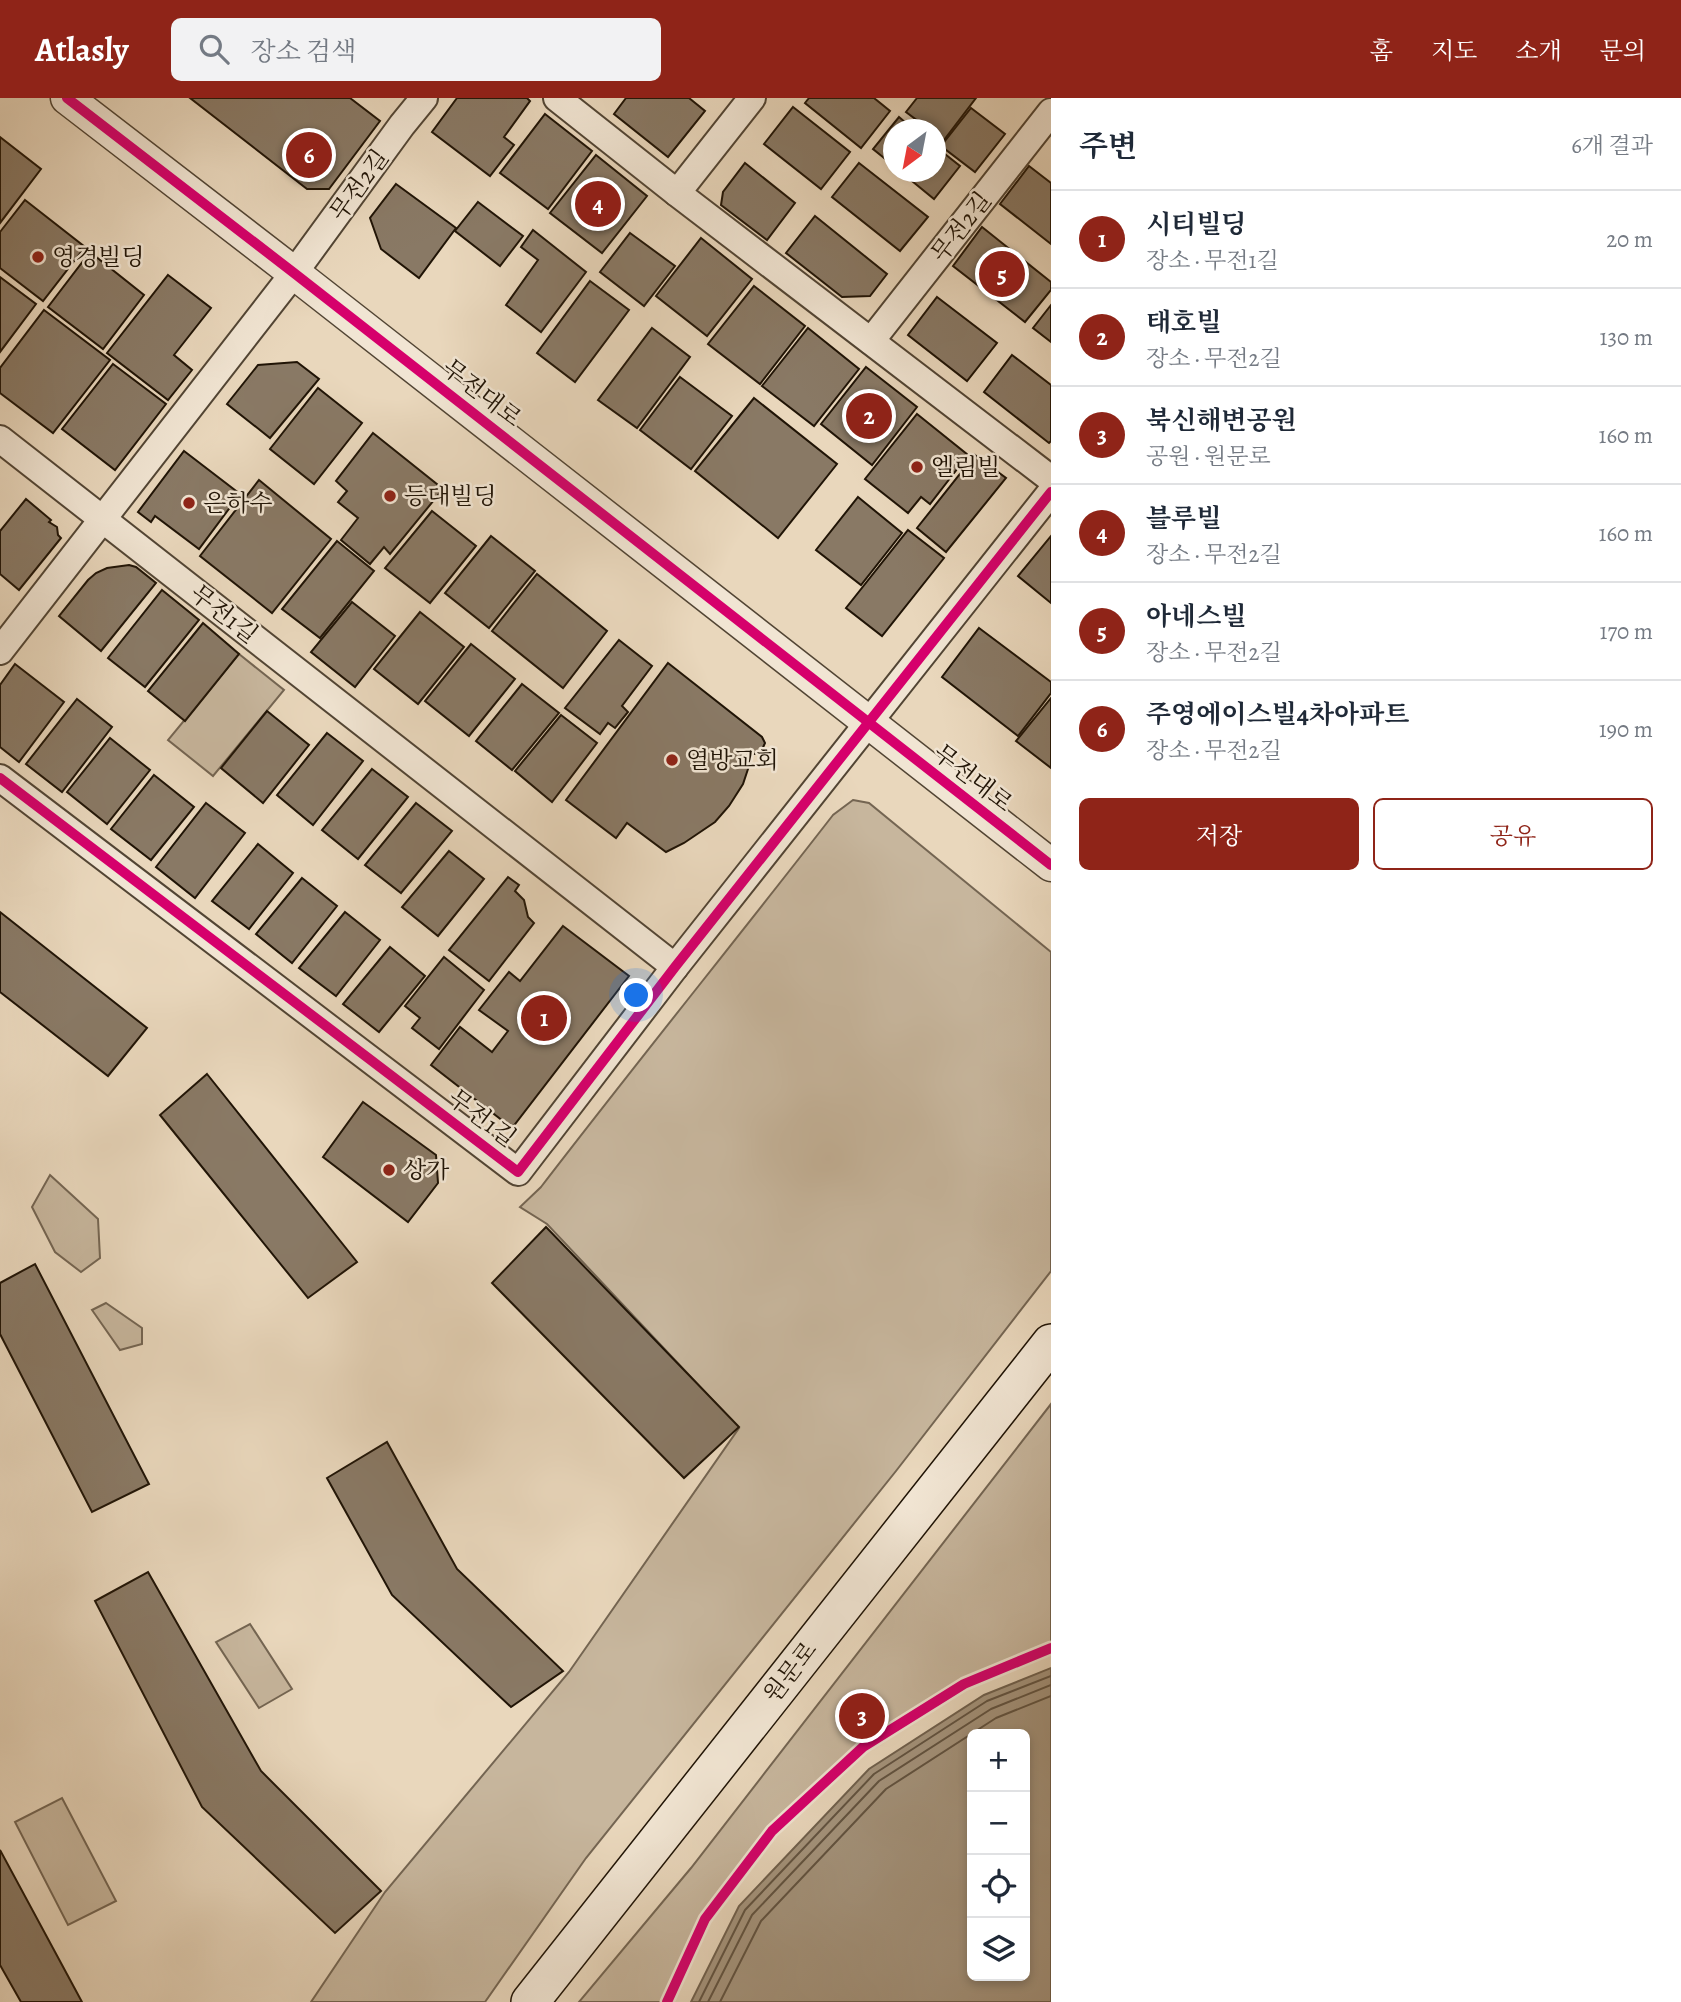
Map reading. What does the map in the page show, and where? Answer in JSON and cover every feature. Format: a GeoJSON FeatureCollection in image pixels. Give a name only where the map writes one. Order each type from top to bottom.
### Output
{"type":"FeatureCollection","features":[{"type":"Feature","properties":{"kind":"main road","name":"원문로"},"geometry":{"type":"LineString","coordinates":[[530,2002],[1051,1343]]}},
{"type":"Feature","properties":{"kind":"street","name":"무전대로"},"geometry":{"type":"LineString","coordinates":[[67,98],[1051,865]]}},
{"type":"Feature","properties":{"kind":"street","name":"무전2길"},"geometry":{"type":"LineString","coordinates":[[294,273],[424,98]]}},
{"type":"Feature","properties":{"kind":"street"},"geometry":{"type":"LineString","coordinates":[[557,98],[1051,479]]}},
{"type":"Feature","properties":{"kind":"street"},"geometry":{"type":"LineString","coordinates":[[677,193],[752,98]]}},
{"type":"Feature","properties":{"kind":"street","name":"무전2길"},"geometry":{"type":"LineString","coordinates":[[871,341],[1051,113]]}},
{"type":"Feature","properties":{"kind":"street"},"geometry":{"type":"LineString","coordinates":[[0,651],[294,273]]}},
{"type":"Feature","properties":{"kind":"street","name":"무전1길"},"geometry":{"type":"LineString","coordinates":[[0,439],[675,967]]}},
{"type":"Feature","properties":{"kind":"street"},"geometry":{"type":"LineString","coordinates":[[869,723],[1051,492]]}},
{"type":"Feature","properties":{"kind":"street","name":"무전1길"},"geometry":{"type":"LineString","coordinates":[[0,778],[518,1172],[675,967],[869,723]]}},
{"type":"Feature","properties":{"kind":"shaded area"},"geometry":{"type":"Polygon","coordinates":[[[239,654],[284,690],[213,776],[168,740],[239,654]]]}},
{"type":"Feature","properties":{"kind":"shaded area"},"geometry":{"type":"Polygon","coordinates":[[[853,800],[869,803],[1051,952],[1051,1271],[896,1471],[586,1858],[485,2002],[311,2002],[385,1892],[569,1672],[739,1428],[547,1224],[520,1207],[541,1187],[833,815],[853,800]]]}},
{"type":"Feature","properties":{"kind":"shaded area"},"geometry":{"type":"Polygon","coordinates":[[[50,1175],[98,1219],[100,1258],[81,1272],[55,1252],[32,1207],[50,1175]]]}},
{"type":"Feature","properties":{"kind":"shaded area"},"geometry":{"type":"Polygon","coordinates":[[[106,1303],[142,1328],[142,1344],[120,1350],[92,1310],[106,1303]]]}},
{"type":"Feature","properties":{"kind":"shaded area"},"geometry":{"type":"Polygon","coordinates":[[[1051,1404],[1051,1648],[964,1684],[864,1747],[772,1831],[705,1919],[667,2002],[579,2002],[691,1868],[1051,1404]]]}},
{"type":"Feature","properties":{"kind":"shaded area"},"geometry":{"type":"Polygon","coordinates":[[[250,1624],[292,1689],[259,1708],[216,1642],[250,1624]]]}},
{"type":"Feature","properties":{"kind":"shaded area"},"geometry":{"type":"Polygon","coordinates":[[[62,1798],[116,1901],[68,1925],[15,1822],[62,1798]]]}},
{"type":"Feature","properties":{"kind":"water"},"geometry":{"type":"Polygon","coordinates":[[[1051,1668],[1051,2002],[691,2002],[739,1906],[869,1769],[984,1695],[1051,1668]]]}},
{"type":"Feature","properties":{"kind":"building"},"geometry":{"type":"Polygon","coordinates":[[[190,98],[350,98],[380,121],[329,189],[307,189],[190,98]]]}},
{"type":"Feature","properties":{"kind":"building"},"geometry":{"type":"Polygon","coordinates":[[[457,98],[527,98],[530,101],[504,137],[514,145],[490,176],[432,132],[457,98]]]}},
{"type":"Feature","properties":{"kind":"building"},"geometry":{"type":"Polygon","coordinates":[[[626,98],[689,98],[705,111],[668,157],[614,114],[626,98]]]}},
{"type":"Feature","properties":{"kind":"building"},"geometry":{"type":"Polygon","coordinates":[[[809,98],[874,98],[890,111],[861,148],[805,103],[809,98]]]}},
{"type":"Feature","properties":{"kind":"building"},"geometry":{"type":"Polygon","coordinates":[[[917,98],[976,98],[946,137],[946,119],[915,119],[906,112],[917,98]]]}},
{"type":"Feature","properties":{"kind":"building"},"geometry":{"type":"Polygon","coordinates":[[[793,107],[850,152],[821,189],[764,144],[793,107]]]}},
{"type":"Feature","properties":{"kind":"building"},"geometry":{"type":"Polygon","coordinates":[[[971,108],[1005,134],[975,172],[946,150],[946,140],[971,108]]]}},
{"type":"Feature","properties":{"kind":"building"},"geometry":{"type":"Polygon","coordinates":[[[545,114],[592,151],[548,209],[500,173],[545,114]]]}},
{"type":"Feature","properties":{"kind":"building"},"geometry":{"type":"Polygon","coordinates":[[[0,137],[41,169],[0,223],[0,137]]]}},
{"type":"Feature","properties":{"kind":"building"},"geometry":{"type":"Polygon","coordinates":[[[883,137],[883,157],[873,149],[883,137]]]}},
{"type":"Feature","properties":{"kind":"building"},"geometry":{"type":"Polygon","coordinates":[[[596,155],[647,196],[602,253],[550,213],[596,155]]]}},
{"type":"Feature","properties":{"kind":"building"},"geometry":{"type":"Polygon","coordinates":[[[946,155],[960,166],[934,199],[913,182],[946,182],[946,155]]]}},
{"type":"Feature","properties":{"kind":"building"},"geometry":{"type":"Polygon","coordinates":[[[745,163],[795,203],[767,240],[721,205],[723,192],[745,163]]]}},
{"type":"Feature","properties":{"kind":"building"},"geometry":{"type":"Polygon","coordinates":[[[859,163],[928,217],[900,251],[832,197],[859,163]]]}},
{"type":"Feature","properties":{"kind":"building"},"geometry":{"type":"Polygon","coordinates":[[[1029,166],[1051,183],[1051,244],[1000,204],[1029,166]]]}},
{"type":"Feature","properties":{"kind":"building"},"geometry":{"type":"Polygon","coordinates":[[[396,184],[456,228],[419,278],[381,249],[370,218],[396,184]]]}},
{"type":"Feature","properties":{"kind":"building","name":"영경빌딩"},"geometry":{"type":"Polygon","coordinates":[[[25,200],[85,247],[43,301],[0,268],[0,232],[25,200]]]}},
{"type":"Feature","properties":{"kind":"building"},"geometry":{"type":"Polygon","coordinates":[[[478,202],[523,236],[500,266],[455,231],[478,202]]]}},
{"type":"Feature","properties":{"kind":"building"},"geometry":{"type":"Polygon","coordinates":[[[815,216],[887,274],[870,296],[842,297],[786,253],[815,216]]]}},
{"type":"Feature","properties":{"kind":"building"},"geometry":{"type":"Polygon","coordinates":[[[982,227],[1051,282],[1051,290],[1025,322],[953,266],[982,227]]]}},
{"type":"Feature","properties":{"kind":"building"},"geometry":{"type":"Polygon","coordinates":[[[533,230],[586,272],[541,332],[506,305],[538,260],[521,247],[533,230]]]}},
{"type":"Feature","properties":{"kind":"building"},"geometry":{"type":"Polygon","coordinates":[[[630,233],[675,266],[644,306],[600,272],[630,233]]]}},
{"type":"Feature","properties":{"kind":"building"},"geometry":{"type":"Polygon","coordinates":[[[701,238],[752,279],[707,336],[656,296],[701,238]]]}},
{"type":"Feature","properties":{"kind":"building"},"geometry":{"type":"Polygon","coordinates":[[[90,252],[144,295],[103,349],[48,307],[90,252]]]}},
{"type":"Feature","properties":{"kind":"building"},"geometry":{"type":"Polygon","coordinates":[[[168,275],[211,308],[174,355],[192,370],[168,400],[107,353],[168,275]]]}},
{"type":"Feature","properties":{"kind":"building"},"geometry":{"type":"Polygon","coordinates":[[[0,277],[36,304],[0,352],[0,277]]]}},
{"type":"Feature","properties":{"kind":"building"},"geometry":{"type":"Polygon","coordinates":[[[590,281],[629,310],[575,382],[537,353],[590,281]]]}},
{"type":"Feature","properties":{"kind":"building"},"geometry":{"type":"Polygon","coordinates":[[[754,286],[805,326],[760,384],[708,344],[754,286]]]}},
{"type":"Feature","properties":{"kind":"building"},"geometry":{"type":"Polygon","coordinates":[[[937,297],[997,343],[967,381],[908,335],[937,297]]]}},
{"type":"Feature","properties":{"kind":"building"},"geometry":{"type":"Polygon","coordinates":[[[1051,305],[1051,342],[1033,328],[1051,305]]]}},
{"type":"Feature","properties":{"kind":"building"},"geometry":{"type":"Polygon","coordinates":[[[44,310],[110,360],[53,433],[0,393],[0,368],[44,310]]]}},
{"type":"Feature","properties":{"kind":"building"},"geometry":{"type":"Polygon","coordinates":[[[652,328],[690,357],[637,428],[598,400],[652,328]]]}},
{"type":"Feature","properties":{"kind":"building"},"geometry":{"type":"Polygon","coordinates":[[[808,328],[859,369],[814,426],[762,386],[808,328]]]}},
{"type":"Feature","properties":{"kind":"building"},"geometry":{"type":"Polygon","coordinates":[[[1012,355],[1051,385],[1049,443],[984,392],[1012,355]]]}},
{"type":"Feature","properties":{"kind":"building"},"geometry":{"type":"Polygon","coordinates":[[[297,362],[319,379],[270,438],[227,404],[258,365],[297,362]]]}},
{"type":"Feature","properties":{"kind":"building"},"geometry":{"type":"Polygon","coordinates":[[[113,364],[166,404],[115,470],[62,429],[113,364]]]}},
{"type":"Feature","properties":{"kind":"building"},"geometry":{"type":"Polygon","coordinates":[[[866,367],[917,407],[872,465],[821,424],[866,367]]]}},
{"type":"Feature","properties":{"kind":"building"},"geometry":{"type":"Polygon","coordinates":[[[680,377],[732,416],[691,469],[640,430],[680,377]]]}},
{"type":"Feature","properties":{"kind":"building"},"geometry":{"type":"Polygon","coordinates":[[[318,388],[362,423],[314,484],[270,449],[318,388]]]}},
{"type":"Feature","properties":{"kind":"building"},"geometry":{"type":"Polygon","coordinates":[[[754,398],[837,464],[778,538],[695,471],[754,398]]]}},
{"type":"Feature","properties":{"kind":"building","name":"엘림빌"},"geometry":{"type":"Polygon","coordinates":[[[917,414],[968,455],[930,504],[921,497],[908,513],[865,479],[917,414]]]}},
{"type":"Feature","properties":{"kind":"building","name":"등대빌딩"},"geometry":{"type":"Polygon","coordinates":[[[373,433],[443,489],[390,554],[384,547],[370,564],[341,540],[358,518],[338,502],[347,491],[336,481],[373,433]]]}},
{"type":"Feature","properties":{"kind":"building","name":"은하수"},"geometry":{"type":"Polygon","coordinates":[[[184,451],[240,494],[199,549],[155,516],[151,522],[138,512],[184,451]]]}},
{"type":"Feature","properties":{"kind":"building"},"geometry":{"type":"Polygon","coordinates":[[[975,455],[1006,478],[946,552],[917,528],[975,455]]]}},
{"type":"Feature","properties":{"kind":"building"},"geometry":{"type":"Polygon","coordinates":[[[259,480],[331,539],[272,613],[200,556],[259,480]]]}},
{"type":"Feature","properties":{"kind":"building"},"geometry":{"type":"Polygon","coordinates":[[[858,497],[902,533],[861,585],[816,550],[858,497]]]}},
{"type":"Feature","properties":{"kind":"building"},"geometry":{"type":"Polygon","coordinates":[[[26,499],[51,520],[49,522],[57,527],[61,538],[19,590],[0,574],[0,531],[26,499]]]}},
{"type":"Feature","properties":{"kind":"building"},"geometry":{"type":"Polygon","coordinates":[[[432,511],[476,546],[430,603],[385,568],[432,511]]]}},
{"type":"Feature","properties":{"kind":"building"},"geometry":{"type":"Polygon","coordinates":[[[908,530],[944,558],[882,636],[846,608],[908,530]]]}},
{"type":"Feature","properties":{"kind":"building"},"geometry":{"type":"Polygon","coordinates":[[[491,536],[535,571],[489,628],[445,593],[491,536]]]}},
{"type":"Feature","properties":{"kind":"building"},"geometry":{"type":"Polygon","coordinates":[[[1051,536],[1051,603],[1018,576],[1051,536]]]}},
{"type":"Feature","properties":{"kind":"building"},"geometry":{"type":"Polygon","coordinates":[[[337,541],[374,571],[320,638],[282,609],[337,541]]]}},
{"type":"Feature","properties":{"kind":"building"},"geometry":{"type":"Polygon","coordinates":[[[129,565],[136,567],[156,583],[101,651],[59,616],[96,573],[107,568],[129,565]]]}},
{"type":"Feature","properties":{"kind":"building"},"geometry":{"type":"Polygon","coordinates":[[[537,574],[607,631],[563,688],[492,631],[537,574]]]}},
{"type":"Feature","properties":{"kind":"building"},"geometry":{"type":"Polygon","coordinates":[[[162,590],[199,620],[145,687],[108,658],[162,590]]]}},
{"type":"Feature","properties":{"kind":"building"},"geometry":{"type":"Polygon","coordinates":[[[352,602],[395,636],[355,687],[311,652],[352,602]]]}},
{"type":"Feature","properties":{"kind":"building"},"geometry":{"type":"Polygon","coordinates":[[[420,612],[464,647],[418,704],[374,669],[420,612]]]}},
{"type":"Feature","properties":{"kind":"building"},"geometry":{"type":"Polygon","coordinates":[[[203,623],[239,654],[185,721],[148,691],[203,623]]]}},
{"type":"Feature","properties":{"kind":"building"},"geometry":{"type":"Polygon","coordinates":[[[979,628],[1051,682],[1051,693],[1018,736],[942,677],[979,628]]]}},
{"type":"Feature","properties":{"kind":"building"},"geometry":{"type":"Polygon","coordinates":[[[619,640],[652,666],[622,706],[628,712],[615,728],[608,723],[600,734],[565,708],[619,640]]]}},
{"type":"Feature","properties":{"kind":"building"},"geometry":{"type":"Polygon","coordinates":[[[471,644],[515,679],[469,736],[425,701],[471,644]]]}},
{"type":"Feature","properties":{"kind":"building","name":"열방교회"},"geometry":{"type":"Polygon","coordinates":[[[668,663],[762,737],[765,743],[761,752],[748,754],[749,766],[743,784],[715,822],[666,852],[627,823],[616,838],[566,800],[668,663]]]}},
{"type":"Feature","properties":{"kind":"building"},"geometry":{"type":"Polygon","coordinates":[[[15,664],[64,702],[19,762],[0,747],[0,685],[15,664]]]}},
{"type":"Feature","properties":{"kind":"building"},"geometry":{"type":"Polygon","coordinates":[[[522,684],[559,713],[512,770],[476,741],[522,684]]]}},
{"type":"Feature","properties":{"kind":"building"},"geometry":{"type":"Polygon","coordinates":[[[1051,698],[1051,768],[1016,741],[1051,698]]]}},
{"type":"Feature","properties":{"kind":"building"},"geometry":{"type":"Polygon","coordinates":[[[77,699],[112,727],[62,792],[26,764],[77,699]]]}},
{"type":"Feature","properties":{"kind":"building"},"geometry":{"type":"Polygon","coordinates":[[[267,711],[309,745],[263,803],[221,768],[267,711]]]}},
{"type":"Feature","properties":{"kind":"building"},"geometry":{"type":"Polygon","coordinates":[[[561,715],[597,743],[552,802],[515,771],[561,715]]]}},
{"type":"Feature","properties":{"kind":"building"},"geometry":{"type":"Polygon","coordinates":[[[327,733],[363,761],[313,825],[277,795],[327,733]]]}},
{"type":"Feature","properties":{"kind":"building"},"geometry":{"type":"Polygon","coordinates":[[[110,738],[150,770],[107,824],[67,792],[110,738]]]}},
{"type":"Feature","properties":{"kind":"building"},"geometry":{"type":"Polygon","coordinates":[[[372,769],[408,797],[358,859],[322,830],[372,769]]]}},
{"type":"Feature","properties":{"kind":"building"},"geometry":{"type":"Polygon","coordinates":[[[154,775],[194,807],[151,860],[111,829],[154,775]]]}},
{"type":"Feature","properties":{"kind":"building"},"geometry":{"type":"Polygon","coordinates":[[[206,803],[245,833],[195,898],[156,867],[206,803]]]}},
{"type":"Feature","properties":{"kind":"building"},"geometry":{"type":"Polygon","coordinates":[[[416,803],[452,831],[401,893],[365,865],[416,803]]]}},
{"type":"Feature","properties":{"kind":"building"},"geometry":{"type":"Polygon","coordinates":[[[258,844],[293,873],[249,929],[212,901],[258,844]]]}},
{"type":"Feature","properties":{"kind":"building"},"geometry":{"type":"Polygon","coordinates":[[[449,851],[484,879],[438,936],[402,907],[449,851]]]}},
{"type":"Feature","properties":{"kind":"building"},"geometry":{"type":"Polygon","coordinates":[[[508,877],[519,885],[515,891],[524,900],[528,917],[534,923],[489,981],[449,950],[508,877]]]}},
{"type":"Feature","properties":{"kind":"building"},"geometry":{"type":"Polygon","coordinates":[[[302,878],[337,906],[292,963],[256,934],[302,878]]]}},
{"type":"Feature","properties":{"kind":"building"},"geometry":{"type":"Polygon","coordinates":[[[0,912],[147,1028],[108,1076],[0,992],[0,912]]]}},
{"type":"Feature","properties":{"kind":"building"},"geometry":{"type":"Polygon","coordinates":[[[345,912],[380,940],[336,996],[299,968],[345,912]]]}},
{"type":"Feature","properties":{"kind":"building"},"geometry":{"type":"Polygon","coordinates":[[[563,926],[629,976],[512,1128],[431,1065],[460,1027],[492,1052],[508,1031],[479,1010],[509,972],[520,981],[563,926]]]}},
{"type":"Feature","properties":{"kind":"building"},"geometry":{"type":"Polygon","coordinates":[[[390,947],[425,976],[379,1032],[343,1004],[390,947]]]}},
{"type":"Feature","properties":{"kind":"building"},"geometry":{"type":"Polygon","coordinates":[[[444,957],[484,990],[439,1049],[412,1028],[420,1018],[405,1006],[444,957]]]}},
{"type":"Feature","properties":{"kind":"building"},"geometry":{"type":"Polygon","coordinates":[[[207,1074],[357,1262],[308,1298],[160,1115],[207,1074]]]}},
{"type":"Feature","properties":{"kind":"building","name":"상가"},"geometry":{"type":"Polygon","coordinates":[[[363,1102],[436,1155],[438,1183],[408,1222],[323,1157],[363,1102]]]}},
{"type":"Feature","properties":{"kind":"building"},"geometry":{"type":"Polygon","coordinates":[[[546,1227],[739,1427],[684,1478],[492,1283],[546,1227]]]}},
{"type":"Feature","properties":{"kind":"building"},"geometry":{"type":"Polygon","coordinates":[[[35,1264],[149,1484],[92,1512],[0,1334],[0,1283],[35,1264]]]}},
{"type":"Feature","properties":{"kind":"building"},"geometry":{"type":"Polygon","coordinates":[[[387,1442],[457,1569],[563,1671],[511,1707],[392,1595],[327,1478],[387,1442]]]}},
{"type":"Feature","properties":{"kind":"building"},"geometry":{"type":"Polygon","coordinates":[[[148,1572],[261,1771],[381,1891],[335,1933],[202,1807],[95,1601],[148,1572]]]}},
{"type":"Feature","properties":{"kind":"building"},"geometry":{"type":"Polygon","coordinates":[[[0,1850],[82,2002],[21,2002],[0,1965],[0,1850]]]}},
{"type":"Feature","properties":{"kind":"cycle path"},"geometry":{"type":"LineString","coordinates":[[67,98],[1051,865]]}},
{"type":"Feature","properties":{"kind":"cycle path"},"geometry":{"type":"LineString","coordinates":[[0,778],[518,1172],[675,967],[1051,492]]}},
{"type":"Feature","properties":{"kind":"cycle path"},"geometry":{"type":"LineString","coordinates":[[667,2002],[705,1919],[772,1831],[863,1747],[964,1684],[1051,1648]]}},
{"type":"Feature","properties":{"kind":"place","name":"주영에이스빌4차아파트"},"geometry":{"type":"Point","coordinates":[309,155]}},
{"type":"Feature","properties":{"kind":"place","name":"블루빌"},"geometry":{"type":"Point","coordinates":[598,204]}},
{"type":"Feature","properties":{"kind":"place","name":"영경빌딩"},"geometry":{"type":"Point","coordinates":[38,257]}},
{"type":"Feature","properties":{"kind":"place","name":"아네스빌"},"geometry":{"type":"Point","coordinates":[1002,274]}},
{"type":"Feature","properties":{"kind":"place","name":"태호빌"},"geometry":{"type":"Point","coordinates":[869,416]}},
{"type":"Feature","properties":{"kind":"place","name":"엘림빌"},"geometry":{"type":"Point","coordinates":[917,467]}},
{"type":"Feature","properties":{"kind":"place","name":"등대빌딩"},"geometry":{"type":"Point","coordinates":[390,496]}},
{"type":"Feature","properties":{"kind":"place","name":"은하수"},"geometry":{"type":"Point","coordinates":[189,503]}},
{"type":"Feature","properties":{"kind":"place","name":"열방교회"},"geometry":{"type":"Point","coordinates":[672,760]}},
{"type":"Feature","properties":{"kind":"place","name":"시티빌딩"},"geometry":{"type":"Point","coordinates":[544,1018]}},
{"type":"Feature","properties":{"kind":"place","name":"상가"},"geometry":{"type":"Point","coordinates":[389,1170]}},
{"type":"Feature","properties":{"kind":"place","name":"북신해변공원"},"geometry":{"type":"Point","coordinates":[862,1716]}}]}
